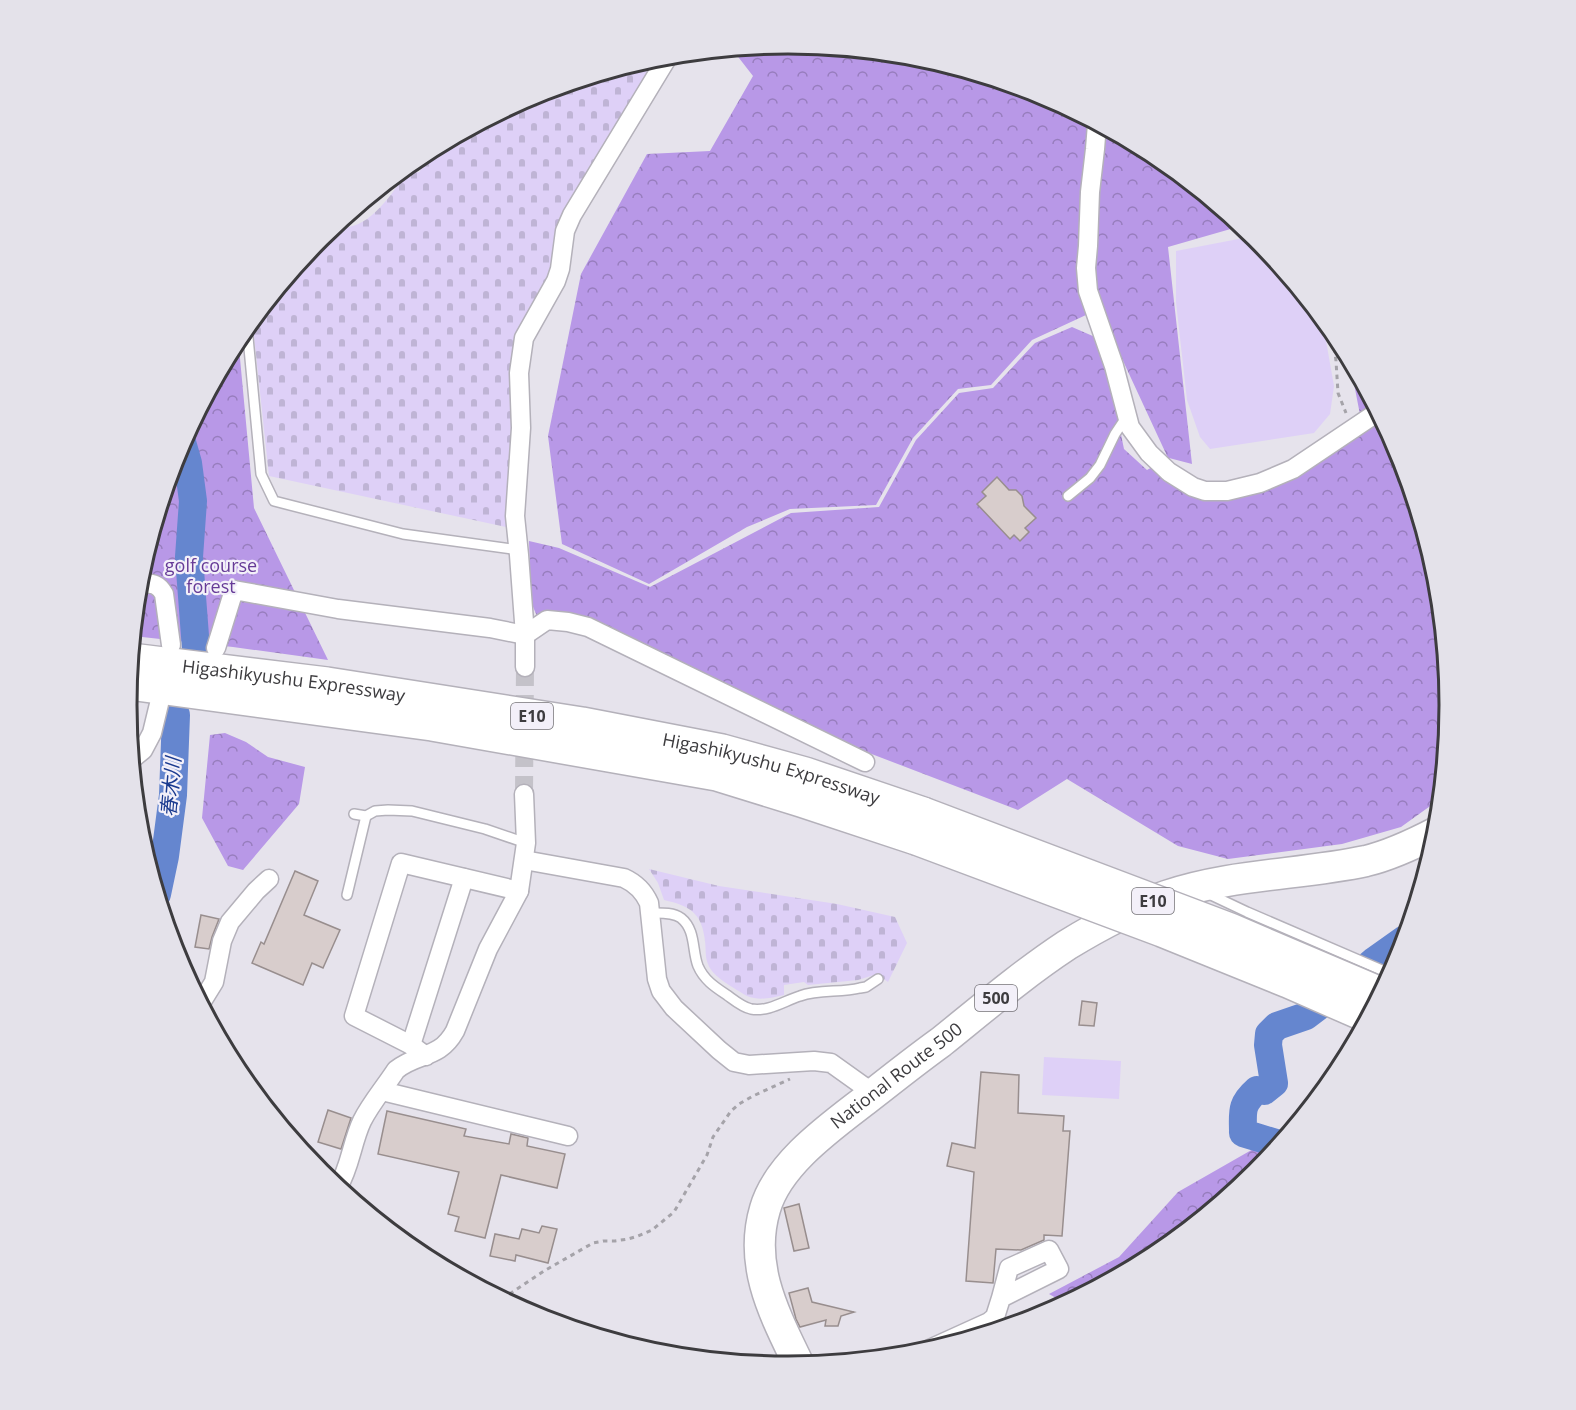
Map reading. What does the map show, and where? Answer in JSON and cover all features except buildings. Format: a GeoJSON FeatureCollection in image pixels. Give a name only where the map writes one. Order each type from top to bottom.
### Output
{"type":"FeatureCollection","features":[{"type":"Feature","properties":{"kind":"highway","name":"Higashikyushu Expressway"},"geometry":{"type":"LineString","coordinates":[[138,661],[327,684],[582,724],[722,751],[805,774],[920,826],[1361,1013]]}},
{"type":"Feature","properties":{"kind":"highway","name":"Higashikyushu Expressway"},"geometry":{"type":"LineString","coordinates":[[137,684],[432,724],[717,774],[801,800],[920,826],[1379,977]]}},
{"type":"Feature","properties":{"kind":"highway","name":"National Route 500"},"geometry":{"type":"LineString","coordinates":[[795,1356],[774,1310],[762,1275],[759,1260],[761,1226],[765,1208],[778,1182],[803,1153],[841,1119],[1040,964],[1070,944],[1136,908],[1196,887],[1366,861],[1404,849],[1425,838]]}},
{"type":"Feature","properties":{"kind":"street"},"geometry":{"type":"LineString","coordinates":[[525,667],[525,635],[515,516],[521,428],[519,373],[524,338],[556,281],[560,269],[565,231],[572,215],[662,67]]}},
{"type":"Feature","properties":{"kind":"street"},"geometry":{"type":"LineString","coordinates":[[1096,132],[1086,268],[1088,291],[1114,366],[1130,427],[1149,453],[1169,472],[1193,487],[1205,491],[1227,491],[1251,486],[1278,476],[1310,458],[1372,416]]}},
{"type":"Feature","properties":{"kind":"street"},"geometry":{"type":"LineString","coordinates":[[149,584],[155,584],[164,594],[171,645]]}},
{"type":"Feature","properties":{"kind":"street"},"geometry":{"type":"LineString","coordinates":[[216,648],[234,590],[338,609],[490,628],[525,635],[547,620],[568,622],[588,627],[865,762]]}},
{"type":"Feature","properties":{"kind":"street"},"geometry":{"type":"LineString","coordinates":[[139,754],[152,733],[159,704]]}},
{"type":"Feature","properties":{"kind":"street"},"geometry":{"type":"LineString","coordinates":[[343,1179],[362,1122],[396,1070],[440,1050],[451,1038],[488,949],[519,891],[525,852],[524,794]]}},
{"type":"Feature","properties":{"kind":"street"},"geometry":{"type":"LineString","coordinates":[[525,852],[624,878],[635,885],[646,898],[650,913],[657,979],[661,991],[674,1008],[734,1062],[748,1065],[814,1061],[831,1063],[873,1093]]}},
{"type":"Feature","properties":{"kind":"street"},"geometry":{"type":"LineString","coordinates":[[426,1056],[411,1045],[354,1016],[400,863],[519,891]]}},
{"type":"Feature","properties":{"kind":"street"},"geometry":{"type":"LineString","coordinates":[[411,1045],[464,878]]}},
{"type":"Feature","properties":{"kind":"street"},"geometry":{"type":"LineString","coordinates":[[205,996],[214,982],[222,941],[230,922],[269,879]]}},
{"type":"Feature","properties":{"kind":"street"},"geometry":{"type":"LineString","coordinates":[[382,1090],[568,1136]]}},
{"type":"Feature","properties":{"kind":"street"},"geometry":{"type":"LineString","coordinates":[[978,1327],[995,1317],[1001,1299]]}},
{"type":"Feature","properties":{"kind":"lane"},"geometry":{"type":"LineString","coordinates":[[248,341],[261,474],[274,501],[403,534],[519,550]]}},
{"type":"Feature","properties":{"kind":"lane"},"geometry":{"type":"LineString","coordinates":[[1068,496],[1090,478],[1100,465],[1115,434],[1127,416]]}},
{"type":"Feature","properties":{"kind":"lane"},"geometry":{"type":"LineString","coordinates":[[354,814],[366,816],[375,811],[388,810],[423,812],[485,830],[525,852]]}},
{"type":"Feature","properties":{"kind":"lane"},"geometry":{"type":"LineString","coordinates":[[346,895],[366,816]]}},
{"type":"Feature","properties":{"kind":"lane"},"geometry":{"type":"LineString","coordinates":[[1196,887],[1247,912],[1347,954],[1380,975]]}},
{"type":"Feature","properties":{"kind":"lane"},"geometry":{"type":"LineString","coordinates":[[650,913],[671,914],[681,918],[692,934],[696,960],[705,978],[740,1004],[752,1009],[776,1006],[807,994],[866,987],[878,979]]}},
{"type":"Feature","properties":{"kind":"path"},"geometry":{"type":"LineString","coordinates":[[1335,352],[1338,393],[1352,429]]}},
{"type":"Feature","properties":{"kind":"path"},"geometry":{"type":"LineString","coordinates":[[511,1294],[593,1243],[638,1236],[652,1230],[674,1212],[707,1155],[713,1137],[731,1111],[753,1096],[811,1069],[814,1061]]}},
{"type":"Feature","properties":{"kind":"green space"},"geometry":{"type":"Polygon","coordinates":[[[831,55],[873,60],[956,76],[997,89],[1076,121],[1114,141],[1184,189],[1231,229],[1168,247],[1192,464],[1169,458],[1177,486],[1230,494],[1363,430],[1354,384],[1372,417],[1404,496],[1417,537],[1426,578],[1438,662],[1439,705],[1438,748],[1430,806],[1401,827],[1342,844],[1228,859],[1178,846],[1067,779],[1018,810],[869,753],[597,637],[537,616],[527,586],[530,569],[529,541],[559,548],[650,587],[791,513],[879,507],[916,440],[959,393],[993,388],[1035,343],[1072,327],[1095,337],[1110,381],[1124,449],[1147,470],[1168,458],[1099,309],[1032,340],[991,385],[958,389],[913,438],[876,505],[790,509],[747,527],[649,584],[562,544],[548,436],[581,274],[647,154],[710,151],[753,76],[737,56],[831,55]]]}},
{"type":"Feature","properties":{"kind":"green space"},"geometry":{"type":"Polygon","coordinates":[[[653,69],[552,271],[516,335],[511,358],[515,437],[506,527],[269,476],[254,333],[299,276],[328,245],[348,227],[357,225],[367,219],[385,202],[398,184],[415,172],[420,172],[421,168],[426,164],[500,121],[579,89],[653,69]]]}},
{"type":"Feature","properties":{"kind":"green space"},"geometry":{"type":"Polygon","coordinates":[[[1241,238],[1277,276],[1304,309],[1326,338],[1334,386],[1330,414],[1314,433],[1210,449],[1200,437],[1187,400],[1176,302],[1176,251],[1241,238]]]}},
{"type":"Feature","properties":{"kind":"green space","name":"golf course forest"},"geometry":{"type":"Polygon","coordinates":[[[240,355],[254,508],[328,660],[141,637],[159,537],[172,496],[204,417],[240,355]]]}},
{"type":"Feature","properties":{"kind":"green space"},"geometry":{"type":"Polygon","coordinates":[[[225,733],[246,742],[268,757],[305,767],[299,804],[243,870],[228,866],[202,818],[210,735],[225,733]]]}},
{"type":"Feature","properties":{"kind":"green space"},"geometry":{"type":"Polygon","coordinates":[[[649,869],[719,886],[837,904],[895,917],[907,943],[888,982],[877,974],[858,980],[808,985],[804,982],[784,985],[784,995],[765,999],[752,998],[725,982],[710,969],[698,917],[688,908],[664,900],[658,883],[649,869]]]}},
{"type":"Feature","properties":{"kind":"green space"},"geometry":{"type":"Polygon","coordinates":[[[1044,1057],[1121,1061],[1119,1099],[1042,1095],[1044,1057]]]}},
{"type":"Feature","properties":{"kind":"green space"},"geometry":{"type":"Polygon","coordinates":[[[1274,1137],[1217,1194],[1150,1246],[1076,1289],[1056,1298],[1049,1294],[1119,1257],[1178,1192],[1274,1137]]]}},
{"type":"Feature","properties":{"kind":"waterway","name":"春木川"},"geometry":{"type":"LineString","coordinates":[[186,458],[193,501],[189,557],[196,649]]}},
{"type":"Feature","properties":{"kind":"waterway","name":"春木川"},"geometry":{"type":"LineString","coordinates":[[160,878],[173,795],[176,715]]}},
{"type":"Feature","properties":{"kind":"waterway"},"geometry":{"type":"LineString","coordinates":[[1270,1141],[1243,1133],[1244,1109],[1248,1100],[1257,1090],[1264,1091],[1274,1083],[1268,1045],[1269,1034],[1277,1026],[1306,1016],[1391,949]]}},
{"type":"Feature","properties":{"kind":"tunnel"},"geometry":{"type":"LineString","coordinates":[[524,794],[525,667]]}}]}
